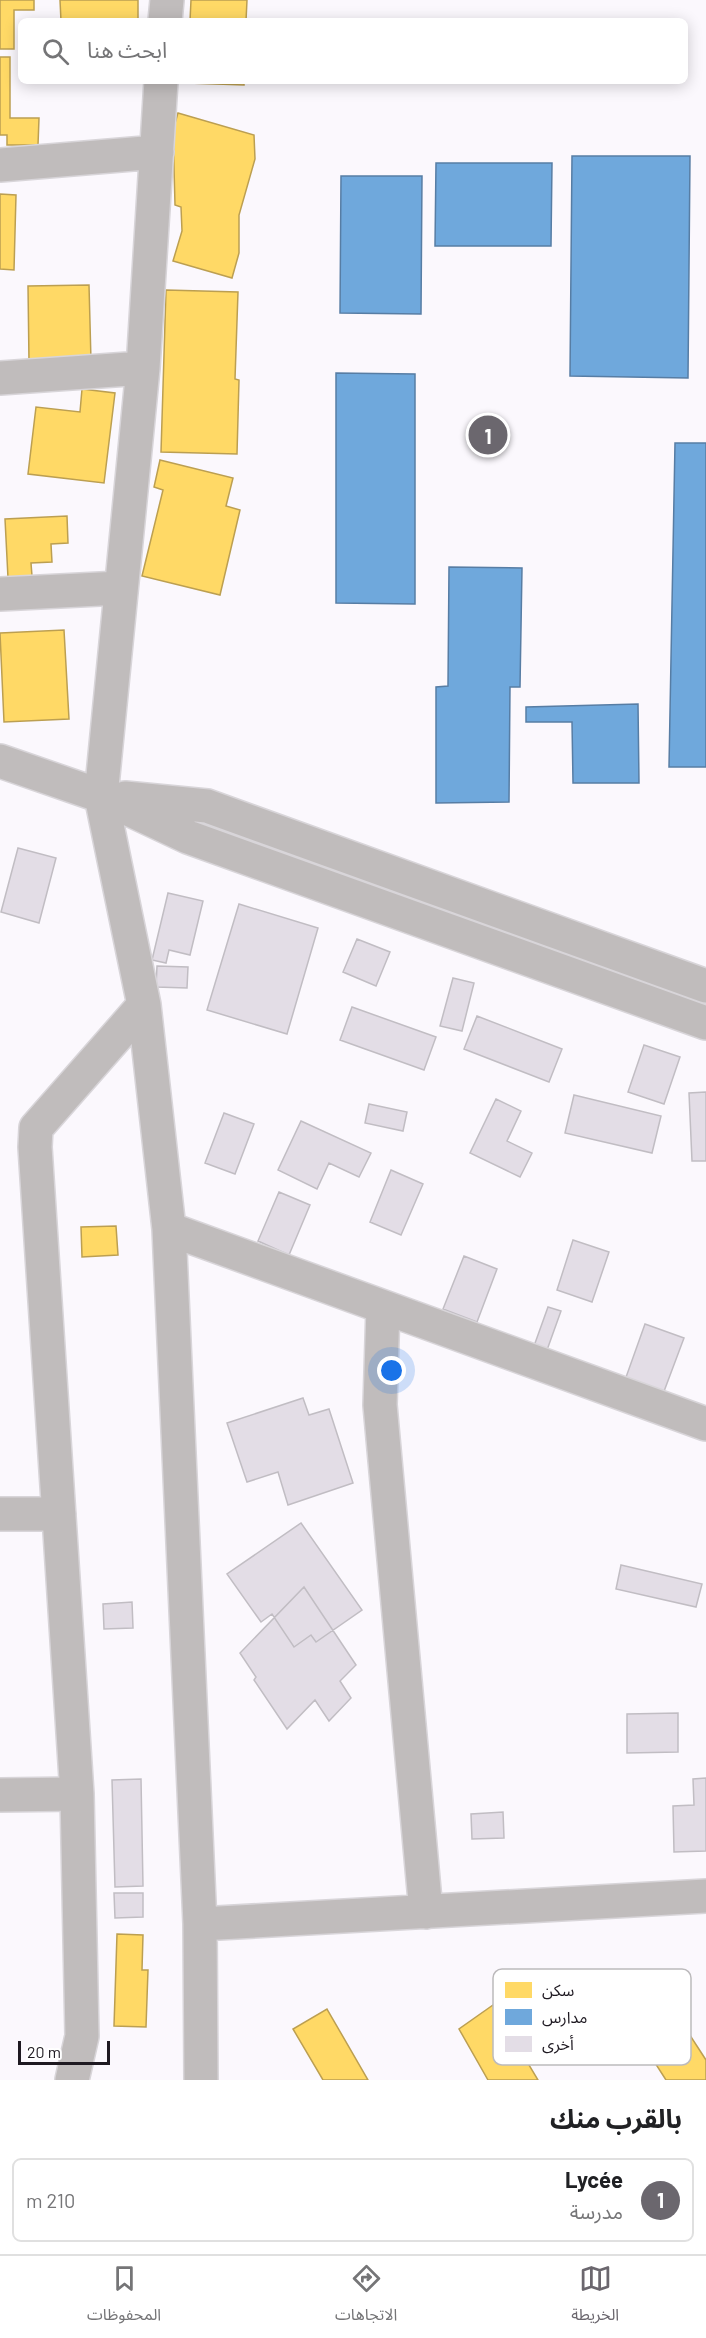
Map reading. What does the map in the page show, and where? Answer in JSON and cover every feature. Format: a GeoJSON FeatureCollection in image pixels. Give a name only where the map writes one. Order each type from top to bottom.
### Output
{"type":"FeatureCollection","features":[{"type":"Feature","properties":{"kind":"street"},"geometry":{"type":"LineString","coordinates":[[165,18],[167,0]]}},
{"type":"Feature","properties":{"kind":"street"},"geometry":{"type":"LineString","coordinates":[[161,84],[143,368],[101,796],[144,1005],[169,1229],[200,1924],[201,2080]]}},
{"type":"Feature","properties":{"kind":"street"},"geometry":{"type":"LineString","coordinates":[[0,165],[157,152]]}},
{"type":"Feature","properties":{"kind":"street"},"geometry":{"type":"LineString","coordinates":[[0,378],[143,368]]}},
{"type":"Feature","properties":{"kind":"street"},"geometry":{"type":"LineString","coordinates":[[0,594],[120,588]]}},
{"type":"Feature","properties":{"kind":"street"},"geometry":{"type":"LineString","coordinates":[[0,761],[101,796],[188,837],[706,1023]]}},
{"type":"Feature","properties":{"kind":"street"},"geometry":{"type":"LineString","coordinates":[[101,796],[207,806],[706,986]]}},
{"type":"Feature","properties":{"kind":"street"},"geometry":{"type":"LineString","coordinates":[[72,2080],[82,2036],[77,1794],[35,1147],[36,1128],[144,1005]]}},
{"type":"Feature","properties":{"kind":"street"},"geometry":{"type":"LineString","coordinates":[[169,1229],[706,1424]]}},
{"type":"Feature","properties":{"kind":"street"},"geometry":{"type":"LineString","coordinates":[[383,1307],[380,1405],[426,1912]]}},
{"type":"Feature","properties":{"kind":"street"},"geometry":{"type":"LineString","coordinates":[[0,1514],[59,1514]]}},
{"type":"Feature","properties":{"kind":"street"},"geometry":{"type":"LineString","coordinates":[[0,1795],[77,1794]]}},
{"type":"Feature","properties":{"kind":"street"},"geometry":{"type":"LineString","coordinates":[[200,1924],[706,1896]]}},
{"type":"Feature","properties":{"kind":"building: سكن"},"geometry":{"type":"Polygon","coordinates":[[[0,0],[34,0],[34,10],[14,10],[14,49],[0,49],[0,0]]]}},
{"type":"Feature","properties":{"kind":"building: سكن"},"geometry":{"type":"Polygon","coordinates":[[[60,0],[138,0],[138,18],[61,18],[60,0]]]}},
{"type":"Feature","properties":{"kind":"building: سكن"},"geometry":{"type":"Polygon","coordinates":[[[191,0],[247,0],[246,18],[190,18],[191,0]]]}},
{"type":"Feature","properties":{"kind":"building: سكن"},"geometry":{"type":"Polygon","coordinates":[[[0,57],[10,57],[10,118],[39,118],[38,145],[7,145],[7,135],[0,135],[0,57]]]}},
{"type":"Feature","properties":{"kind":"building: سكن"},"geometry":{"type":"Polygon","coordinates":[[[178,113],[254,135],[255,159],[239,215],[239,253],[232,278],[173,261],[182,231],[181,207],[175,205],[173,130],[178,113]]]}},
{"type":"Feature","properties":{"kind":"building: سكن"},"geometry":{"type":"Polygon","coordinates":[[[0,194],[16,195],[14,270],[0,269],[0,194]]]}},
{"type":"Feature","properties":{"kind":"building: سكن"},"geometry":{"type":"Polygon","coordinates":[[[89,285],[91,361],[29,362],[28,286],[89,285]]]}},
{"type":"Feature","properties":{"kind":"building: سكن"},"geometry":{"type":"Polygon","coordinates":[[[166,290],[238,292],[235,379],[239,380],[237,454],[161,452],[166,290]]]}},
{"type":"Feature","properties":{"kind":"building: سكن"},"geometry":{"type":"Polygon","coordinates":[[[82,389],[115,393],[104,483],[28,474],[36,407],[80,412],[82,389]]]}},
{"type":"Feature","properties":{"kind":"building: سكن"},"geometry":{"type":"Polygon","coordinates":[[[160,460],[233,478],[226,506],[240,510],[220,595],[142,576],[163,490],[154,487],[160,460]]]}},
{"type":"Feature","properties":{"kind":"building: سكن"},"geometry":{"type":"Polygon","coordinates":[[[67,516],[68,543],[51,544],[52,562],[31,563],[32,576],[8,578],[5,519],[67,516]]]}},
{"type":"Feature","properties":{"kind":"building: سكن"},"geometry":{"type":"Polygon","coordinates":[[[64,630],[69,719],[4,722],[0,633],[64,630]]]}},
{"type":"Feature","properties":{"kind":"building: سكن"},"geometry":{"type":"Polygon","coordinates":[[[116,1226],[118,1255],[82,1257],[81,1227],[116,1226]]]}},
{"type":"Feature","properties":{"kind":"building: سكن"},"geometry":{"type":"Polygon","coordinates":[[[117,1934],[143,1935],[142,1970],[148,1970],[146,2027],[114,2026],[117,1934]]]}},
{"type":"Feature","properties":{"kind":"building: سكن"},"geometry":{"type":"Polygon","coordinates":[[[493,2005],[493,2065],[529,2065],[538,2080],[488,2080],[459,2029],[493,2005]]]}},
{"type":"Feature","properties":{"kind":"building: سكن"},"geometry":{"type":"Polygon","coordinates":[[[327,2009],[368,2080],[323,2080],[293,2029],[327,2009]]]}},
{"type":"Feature","properties":{"kind":"building: سكن"},"geometry":{"type":"Polygon","coordinates":[[[691,2037],[706,2060],[706,2080],[666,2080],[656,2065],[691,2065],[691,2037]]]}},
{"type":"Feature","properties":{"kind":"building: مدارس"},"geometry":{"type":"Polygon","coordinates":[[[572,156],[690,156],[688,378],[570,376],[572,156]]]}},
{"type":"Feature","properties":{"kind":"building: مدارس"},"geometry":{"type":"Polygon","coordinates":[[[436,163],[552,163],[551,246],[435,246],[436,163]]]}},
{"type":"Feature","properties":{"kind":"building: مدارس"},"geometry":{"type":"Polygon","coordinates":[[[341,176],[422,176],[421,314],[340,313],[341,176]]]}},
{"type":"Feature","properties":{"kind":"building: مدارس"},"geometry":{"type":"Polygon","coordinates":[[[336,373],[415,374],[415,604],[336,603],[336,373]]]}},
{"type":"Feature","properties":{"kind":"building: مدارس"},"geometry":{"type":"Polygon","coordinates":[[[675,443],[706,443],[706,767],[669,767],[675,443]]]}},
{"type":"Feature","properties":{"kind":"building: مدارس"},"geometry":{"type":"Polygon","coordinates":[[[449,567],[522,568],[520,687],[510,687],[509,802],[436,803],[436,687],[448,686],[449,567]]]}},
{"type":"Feature","properties":{"kind":"building: مدارس"},"geometry":{"type":"Polygon","coordinates":[[[638,704],[639,783],[573,783],[572,722],[526,722],[526,707],[638,704]]]}},
{"type":"Feature","properties":{"kind":"building: أخرى"},"geometry":{"type":"Polygon","coordinates":[[[18,848],[56,858],[39,923],[1,912],[18,848]]]}},
{"type":"Feature","properties":{"kind":"building: أخرى"},"geometry":{"type":"Polygon","coordinates":[[[168,893],[203,901],[190,955],[169,950],[166,963],[152,960],[168,893]]]}},
{"type":"Feature","properties":{"kind":"building: أخرى"},"geometry":{"type":"Polygon","coordinates":[[[239,904],[318,928],[287,1034],[207,1010],[239,904]]]}},
{"type":"Feature","properties":{"kind":"building: أخرى"},"geometry":{"type":"Polygon","coordinates":[[[357,939],[390,952],[376,986],[343,972],[357,939]]]}},
{"type":"Feature","properties":{"kind":"building: أخرى"},"geometry":{"type":"Polygon","coordinates":[[[157,966],[188,967],[187,988],[156,987],[157,966]]]}},
{"type":"Feature","properties":{"kind":"building: أخرى"},"geometry":{"type":"Polygon","coordinates":[[[453,978],[474,983],[462,1031],[440,1026],[453,978]]]}},
{"type":"Feature","properties":{"kind":"building: أخرى"},"geometry":{"type":"Polygon","coordinates":[[[352,1007],[436,1037],[424,1070],[340,1040],[352,1007]]]}},
{"type":"Feature","properties":{"kind":"building: أخرى"},"geometry":{"type":"Polygon","coordinates":[[[477,1016],[562,1049],[549,1082],[464,1049],[477,1016]]]}},
{"type":"Feature","properties":{"kind":"building: أخرى"},"geometry":{"type":"Polygon","coordinates":[[[644,1045],[680,1057],[664,1104],[628,1092],[644,1045]]]}},
{"type":"Feature","properties":{"kind":"building: أخرى"},"geometry":{"type":"Polygon","coordinates":[[[706,1092],[706,1161],[692,1161],[689,1093],[706,1092]]]}},
{"type":"Feature","properties":{"kind":"building: أخرى"},"geometry":{"type":"Polygon","coordinates":[[[574,1095],[661,1116],[652,1153],[565,1133],[574,1095]]]}},
{"type":"Feature","properties":{"kind":"building: أخرى"},"geometry":{"type":"Polygon","coordinates":[[[496,1099],[521,1111],[507,1141],[532,1153],[520,1177],[470,1153],[496,1099]]]}},
{"type":"Feature","properties":{"kind":"building: أخرى"},"geometry":{"type":"Polygon","coordinates":[[[369,1104],[407,1112],[403,1131],[365,1123],[369,1104]]]}},
{"type":"Feature","properties":{"kind":"building: أخرى"},"geometry":{"type":"Polygon","coordinates":[[[224,1113],[254,1124],[235,1174],[205,1163],[224,1113]]]}},
{"type":"Feature","properties":{"kind":"building: أخرى"},"geometry":{"type":"Polygon","coordinates":[[[301,1121],[371,1153],[359,1177],[329,1163],[317,1189],[278,1170],[301,1121]]]}},
{"type":"Feature","properties":{"kind":"building: أخرى"},"geometry":{"type":"Polygon","coordinates":[[[391,1170],[423,1184],[401,1235],[370,1222],[391,1170]]]}},
{"type":"Feature","properties":{"kind":"building: أخرى"},"geometry":{"type":"Polygon","coordinates":[[[279,1192],[310,1205],[289,1255],[258,1241],[279,1192]]]}},
{"type":"Feature","properties":{"kind":"building: أخرى"},"geometry":{"type":"Polygon","coordinates":[[[573,1240],[609,1252],[592,1302],[557,1290],[573,1240]]]}},
{"type":"Feature","properties":{"kind":"building: أخرى"},"geometry":{"type":"Polygon","coordinates":[[[464,1256],[497,1269],[477,1322],[443,1309],[464,1256]]]}},
{"type":"Feature","properties":{"kind":"building: أخرى"},"geometry":{"type":"Polygon","coordinates":[[[548,1307],[561,1311],[547,1350],[534,1346],[548,1307]]]}},
{"type":"Feature","properties":{"kind":"building: أخرى"},"geometry":{"type":"Polygon","coordinates":[[[645,1324],[684,1338],[663,1394],[625,1380],[645,1324]]]}},
{"type":"Feature","properties":{"kind":"building: أخرى"},"geometry":{"type":"Polygon","coordinates":[[[303,1398],[309,1415],[329,1409],[353,1483],[288,1505],[278,1472],[247,1482],[227,1423],[303,1398]]]}},
{"type":"Feature","properties":{"kind":"building: أخرى"},"geometry":{"type":"Polygon","coordinates":[[[301,1523],[362,1610],[316,1642],[311,1635],[294,1647],[272,1614],[261,1622],[227,1574],[301,1523]]]}},
{"type":"Feature","properties":{"kind":"building: أخرى"},"geometry":{"type":"Polygon","coordinates":[[[621,1565],[702,1584],[696,1607],[616,1589],[621,1565]]]}},
{"type":"Feature","properties":{"kind":"building: أخرى"},"geometry":{"type":"Polygon","coordinates":[[[304,1587],[356,1665],[340,1681],[351,1698],[329,1721],[315,1700],[287,1729],[254,1680],[256,1677],[240,1653],[304,1587]]]}},
{"type":"Feature","properties":{"kind":"building: أخرى"},"geometry":{"type":"Polygon","coordinates":[[[132,1602],[133,1628],[104,1629],[103,1604],[132,1602]]]}},
{"type":"Feature","properties":{"kind":"building: أخرى"},"geometry":{"type":"Polygon","coordinates":[[[678,1713],[678,1752],[627,1753],[627,1714],[678,1713]]]}},
{"type":"Feature","properties":{"kind":"building: أخرى"},"geometry":{"type":"Polygon","coordinates":[[[706,1778],[706,1851],[674,1852],[673,1806],[694,1805],[693,1779],[706,1778]]]}},
{"type":"Feature","properties":{"kind":"building: أخرى"},"geometry":{"type":"Polygon","coordinates":[[[141,1779],[143,1886],[115,1887],[112,1780],[141,1779]]]}},
{"type":"Feature","properties":{"kind":"building: أخرى"},"geometry":{"type":"Polygon","coordinates":[[[503,1812],[504,1838],[472,1839],[471,1814],[503,1812]]]}},
{"type":"Feature","properties":{"kind":"building: أخرى"},"geometry":{"type":"Polygon","coordinates":[[[114,1893],[143,1893],[143,1917],[115,1918],[114,1893]]]}},
{"type":"Feature","properties":{"kind":"place","name":"Lycée"},"geometry":{"type":"Point","coordinates":[488,435]}}]}
